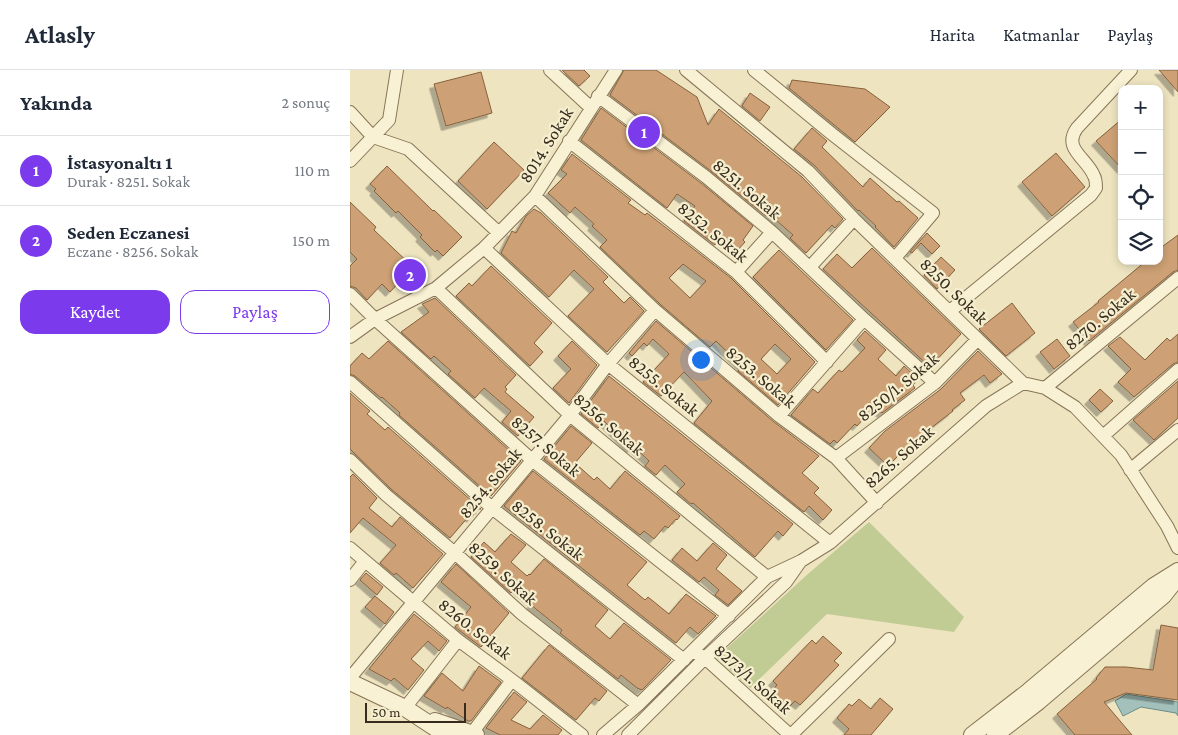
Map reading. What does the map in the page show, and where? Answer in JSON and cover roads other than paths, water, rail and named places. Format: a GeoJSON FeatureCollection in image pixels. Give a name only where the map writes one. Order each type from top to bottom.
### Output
{"type":"FeatureCollection","features":[{"type":"Feature","properties":{"kind":"street"},"geometry":{"type":"LineString","coordinates":[[350,161],[389,120],[397,70]]}},
{"type":"Feature","properties":{"kind":"street"},"geometry":{"type":"LineString","coordinates":[[550,70],[590,107]]}},
{"type":"Feature","properties":{"kind":"street","name":"8014. Sokak"},"geometry":{"type":"LineString","coordinates":[[350,337],[375,319],[436,288],[499,233],[535,196],[590,107],[616,70]]}},
{"type":"Feature","properties":{"kind":"street","name":"8250. Sokak"},"geometry":{"type":"LineString","coordinates":[[686,70],[808,171],[854,219],[1023,383]]}},
{"type":"Feature","properties":{"kind":"street"},"geometry":{"type":"LineString","coordinates":[[754,70],[933,213],[895,258]]}},
{"type":"Feature","properties":{"kind":"street"},"geometry":{"type":"LineString","coordinates":[[950,312],[1091,195],[1096,188],[1094,175],[1074,148],[1072,135],[1132,70]]}},
{"type":"Feature","properties":{"kind":"street","name":"8251. Sokak"},"geometry":{"type":"LineString","coordinates":[[598,96],[706,177],[772,232],[935,383]]}},
{"type":"Feature","properties":{"kind":"street"},"geometry":{"type":"LineString","coordinates":[[350,112],[374,137],[408,149],[499,233]]}},
{"type":"Feature","properties":{"kind":"street","name":"8252. Sokak"},"geometry":{"type":"LineString","coordinates":[[569,141],[736,272],[827,362]]}},
{"type":"Feature","properties":{"kind":"street","name":"8253. Sokak"},"geometry":{"type":"LineString","coordinates":[[535,196],[655,310],[779,416],[836,458],[877,503]]}},
{"type":"Feature","properties":{"kind":"street"},"geometry":{"type":"LineString","coordinates":[[810,266],[854,219]]}},
{"type":"Feature","properties":{"kind":"street"},"geometry":{"type":"LineString","coordinates":[[736,272],[772,232]]}},
{"type":"Feature","properties":{"kind":"street","name":"8255. Sokak"},"geometry":{"type":"LineString","coordinates":[[484,248],[608,364],[830,543]]}},
{"type":"Feature","properties":{"kind":"street","name":"8270. Sokak"},"geometry":{"type":"LineString","coordinates":[[1045,388],[1178,278]]}},
{"type":"Feature","properties":{"kind":"street","name":"8256. Sokak"},"geometry":{"type":"LineString","coordinates":[[436,288],[570,415],[767,577]]}},
{"type":"Feature","properties":{"kind":"street","name":"8257. Sokak"},"geometry":{"type":"LineString","coordinates":[[350,294],[375,319],[532,460],[729,616]]}},
{"type":"Feature","properties":{"kind":"street","name":"8254. Sokak"},"geometry":{"type":"LineString","coordinates":[[350,678],[570,415],[608,364],[655,310]]}},
{"type":"Feature","properties":{"kind":"street"},"geometry":{"type":"LineString","coordinates":[[779,416],[864,319]]}},
{"type":"Feature","properties":{"kind":"street","name":"8250/1. Sokak"},"geometry":{"type":"LineString","coordinates":[[836,458],[935,383],[978,339]]}},
{"type":"Feature","properties":{"kind":"street"},"geometry":{"type":"LineString","coordinates":[[1103,436],[1178,370]]}},
{"type":"Feature","properties":{"kind":"street","name":"8258. Sokak"},"geometry":{"type":"LineString","coordinates":[[350,382],[492,508],[688,656]]}},
{"type":"Feature","properties":{"kind":"street"},"geometry":{"type":"LineString","coordinates":[[1023,383],[1045,388],[1075,407],[1103,436],[1120,455],[1167,526],[1178,548]]}},
{"type":"Feature","properties":{"kind":"street","name":"8265. Sokak"},"geometry":{"type":"LineString","coordinates":[[603,735],[638,705],[767,577],[801,561],[830,543],[986,406],[1023,383]]}},
{"type":"Feature","properties":{"kind":"street"},"geometry":{"type":"LineString","coordinates":[[1130,470],[1178,430]]}},
{"type":"Feature","properties":{"kind":"street","name":"8259. Sokak"},"geometry":{"type":"LineString","coordinates":[[350,460],[386,495],[455,553],[522,614],[638,705]]}},
{"type":"Feature","properties":{"kind":"street","name":"8260. Sokak"},"geometry":{"type":"LineString","coordinates":[[350,548],[458,640],[582,735]]}},
{"type":"Feature","properties":{"kind":"street"},"geometry":{"type":"LineString","coordinates":[[350,580],[365,561]]}},
{"type":"Feature","properties":{"kind":"street","name":"8265. Sokak"},"geometry":{"type":"LineString","coordinates":[[628,735],[705,658],[786,582],[801,561]]}},
{"type":"Feature","properties":{"kind":"street"},"geometry":{"type":"LineString","coordinates":[[972,735],[1029,691],[1154,586],[1178,571]]}},
{"type":"Feature","properties":{"kind":"street"},"geometry":{"type":"LineString","coordinates":[[995,735],[1038,702],[1164,596],[1178,578]]}},
{"type":"Feature","properties":{"kind":"street"},"geometry":{"type":"LineString","coordinates":[[791,735],[889,639]]}},
{"type":"Feature","properties":{"kind":"street"},"geometry":{"type":"LineString","coordinates":[[410,711],[458,640]]}},
{"type":"Feature","properties":{"kind":"street","name":"8273/1. Sokak"},"geometry":{"type":"LineString","coordinates":[[688,656],[705,658],[791,735]]}},
{"type":"Feature","properties":{"kind":"street"},"geometry":{"type":"LineString","coordinates":[[350,682],[410,711],[474,734],[512,680]]}},
{"type":"Feature","properties":{"kind":"street"},"geometry":{"type":"LineString","coordinates":[[410,711],[446,735]]}},
{"type":"Feature","properties":{"kind":"water"},"geometry":{"type":"Polygon","coordinates":[[[1126,694],[1178,702],[1178,716],[1176,713],[1141,707],[1123,716],[1115,701],[1126,694]]]}},
{"type":"Feature","properties":{"kind":"place","name":"İstasyonaltı 1"},"geometry":{"type":"Point","coordinates":[644,132]}},
{"type":"Feature","properties":{"kind":"place","name":"Seden Eczanesi"},"geometry":{"type":"Point","coordinates":[410,275]}}]}
